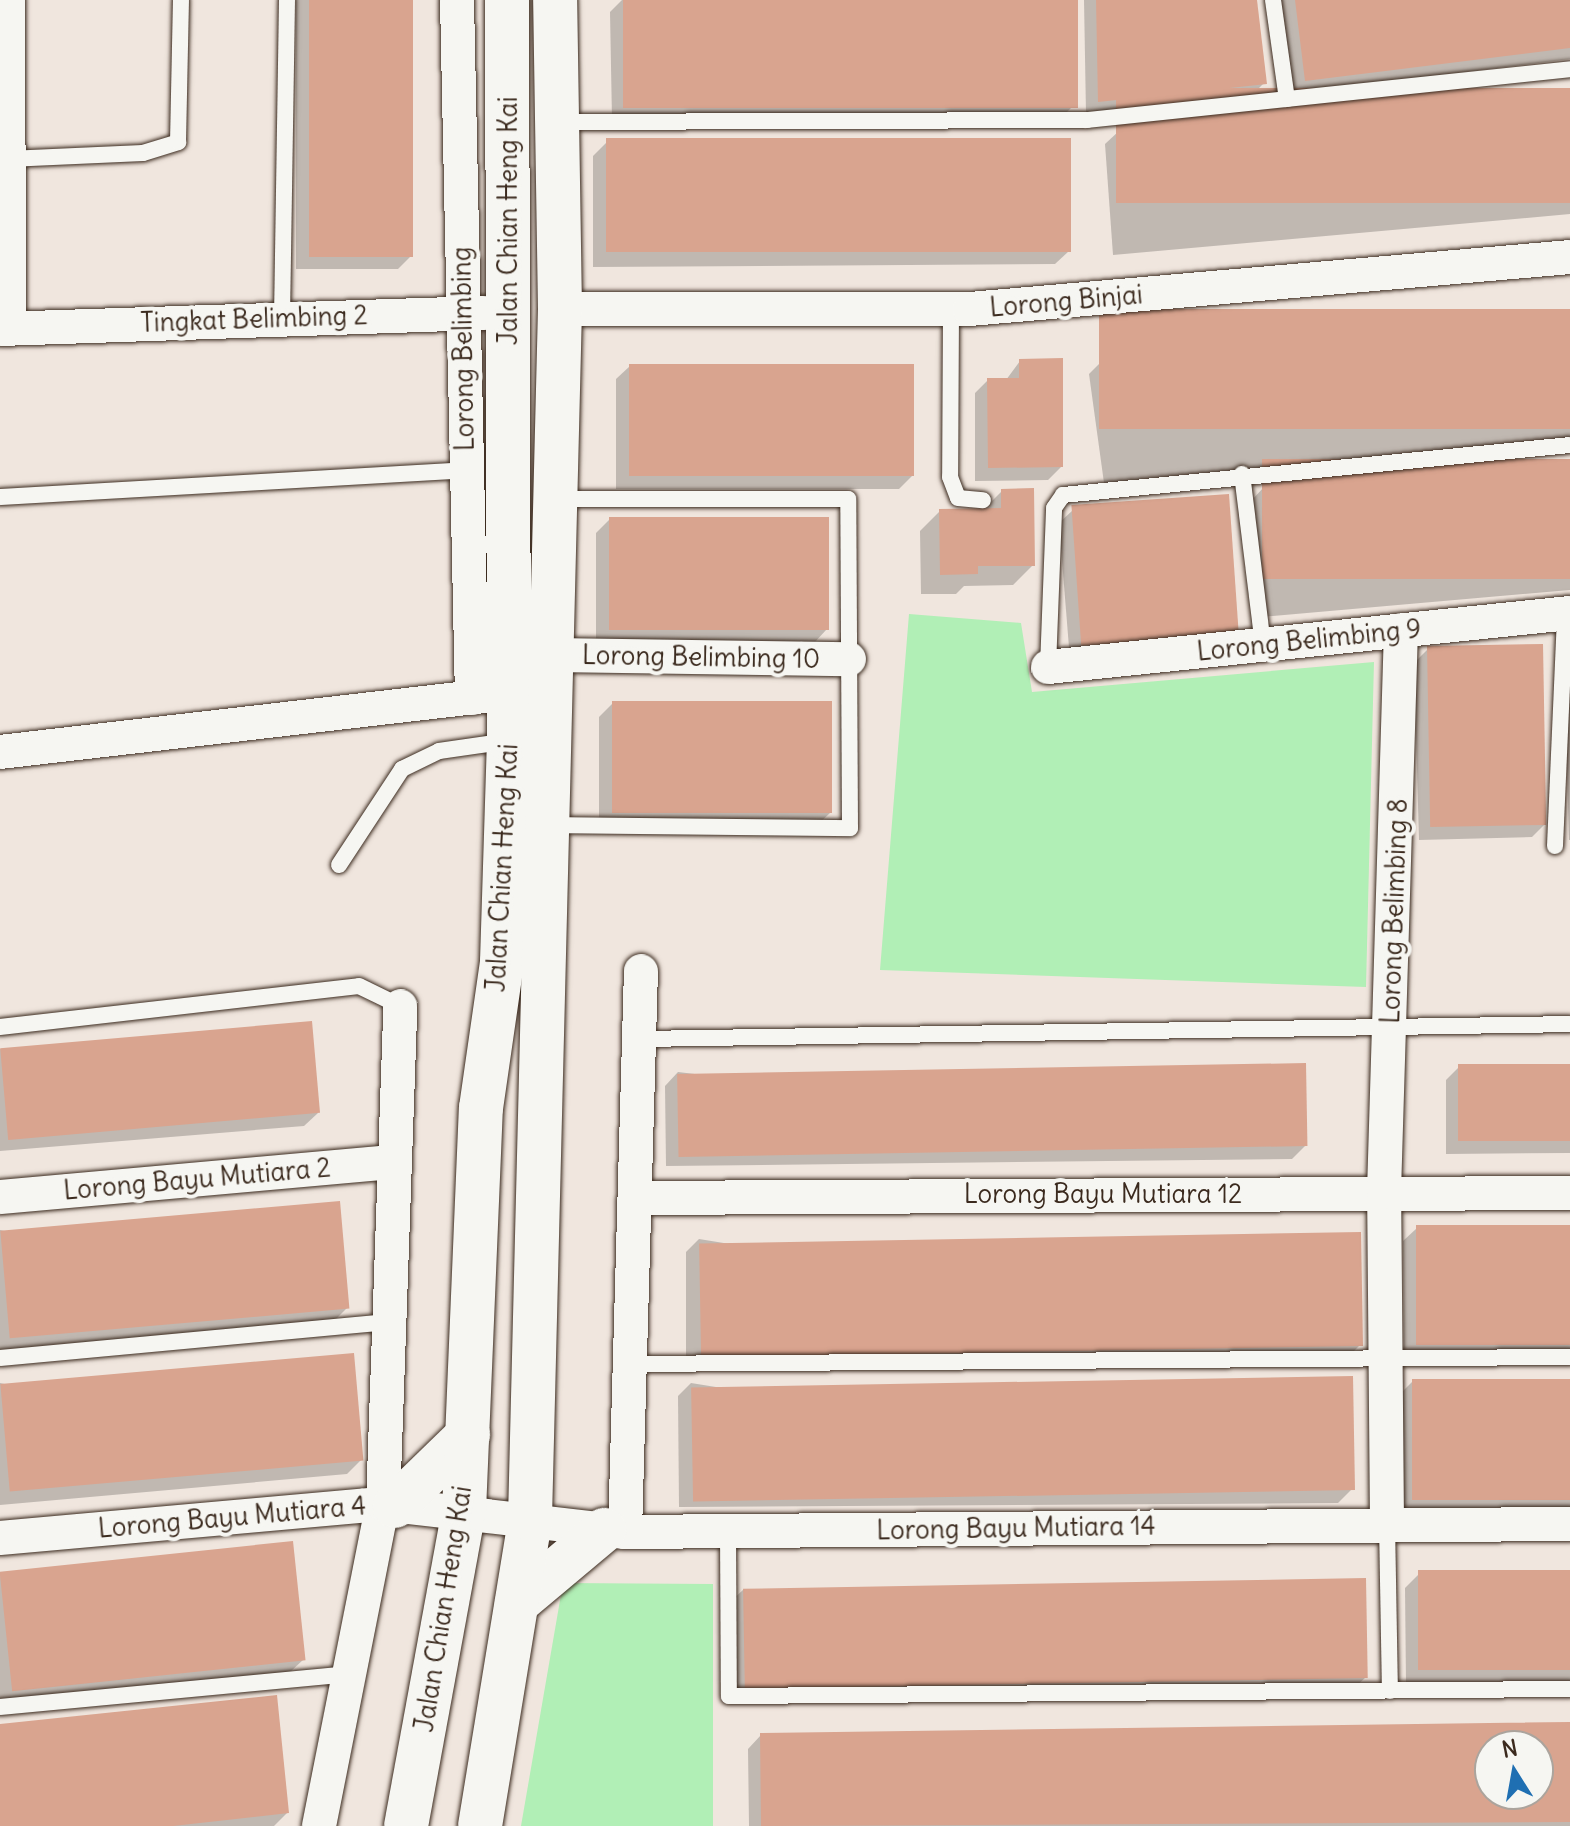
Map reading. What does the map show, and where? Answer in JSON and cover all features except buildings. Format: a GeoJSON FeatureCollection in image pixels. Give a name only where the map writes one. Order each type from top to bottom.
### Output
{"type":"FeatureCollection","features":[{"type":"Feature","properties":{"kind":"main road","name":"Jalan Chian Heng Kai"},"geometry":{"type":"LineString","coordinates":[[406,1826],[464,1511],[481,1108],[502,962],[509,740],[491,696],[508,468],[507,0]]}},
{"type":"Feature","properties":{"kind":"main road","name":"Jalan Chian Heng Kai"},"geometry":{"type":"LineString","coordinates":[[480,1826],[530,1519],[560,309],[555,0]]}},
{"type":"Feature","properties":{"kind":"main road"},"geometry":{"type":"LineString","coordinates":[[389,1505],[468,1435]]}},
{"type":"Feature","properties":{"kind":"main road"},"geometry":{"type":"LineString","coordinates":[[517,1603],[615,1531]]}},
{"type":"Feature","properties":{"kind":"street"},"geometry":{"type":"LineString","coordinates":[[5,329],[8,0]]}},
{"type":"Feature","properties":{"kind":"street","name":"Lorong Belimbing"},"geometry":{"type":"LineString","coordinates":[[457,0],[465,470],[491,696]]}},
{"type":"Feature","properties":{"kind":"street","name":"Lorong Binjai"},"geometry":{"type":"LineString","coordinates":[[560,309],[951,310],[1570,257]]}},
{"type":"Feature","properties":{"kind":"street","name":"Tingkat Belimbing 2"},"geometry":{"type":"LineString","coordinates":[[5,329],[508,313]]}},
{"type":"Feature","properties":{"kind":"street","name":"Lorong Belimbing 9"},"geometry":{"type":"LineString","coordinates":[[1048,667],[1567,613]]}},
{"type":"Feature","properties":{"kind":"street","name":"Lorong Belimbing 8"},"geometry":{"type":"LineString","coordinates":[[1387,1523],[1383,1358],[1384,1192],[1401,630]]}},
{"type":"Feature","properties":{"kind":"street","name":"Lorong Belimbing 10"},"geometry":{"type":"LineString","coordinates":[[552,655],[849,659]]}},
{"type":"Feature","properties":{"kind":"street"},"geometry":{"type":"LineString","coordinates":[[0,752],[491,696]]}},
{"type":"Feature","properties":{"kind":"street"},"geometry":{"type":"LineString","coordinates":[[615,1531],[631,1364],[641,971]]}},
{"type":"Feature","properties":{"kind":"street"},"geometry":{"type":"LineString","coordinates":[[319,1826],[389,1505],[388,1322],[400,1006]]}},
{"type":"Feature","properties":{"kind":"street","name":"Lorong Bayu Mutiara 2"},"geometry":{"type":"LineString","coordinates":[[0,1197],[394,1162]]}},
{"type":"Feature","properties":{"kind":"street","name":"Lorong Bayu Mutiara 12"},"geometry":{"type":"LineString","coordinates":[[635,1198],[1570,1193]]}},
{"type":"Feature","properties":{"kind":"street","name":"Lorong Bayu Mutiara 4"},"geometry":{"type":"LineString","coordinates":[[0,1538],[389,1505],[464,1511]]}},
{"type":"Feature","properties":{"kind":"street","name":"Lorong Bayu Mutiara 14"},"geometry":{"type":"LineString","coordinates":[[464,1511],[615,1531],[1570,1524]]}},
{"type":"Feature","properties":{"kind":"lane"},"geometry":{"type":"LineString","coordinates":[[8,159],[143,153],[178,142],[181,0]]}},
{"type":"Feature","properties":{"kind":"lane"},"geometry":{"type":"LineString","coordinates":[[282,318],[287,0]]}},
{"type":"Feature","properties":{"kind":"lane"},"geometry":{"type":"LineString","coordinates":[[1273,0],[1287,99]]}},
{"type":"Feature","properties":{"kind":"lane"},"geometry":{"type":"LineString","coordinates":[[557,122],[1087,120],[1570,69]]}},
{"type":"Feature","properties":{"kind":"lane"},"geometry":{"type":"LineString","coordinates":[[951,310],[950,477],[958,498],[983,500]]}},
{"type":"Feature","properties":{"kind":"lane"},"geometry":{"type":"LineString","coordinates":[[1048,667],[1054,508],[1063,495],[1242,474],[1570,445]]}},
{"type":"Feature","properties":{"kind":"lane"},"geometry":{"type":"LineString","coordinates":[[0,497],[508,468]]}},
{"type":"Feature","properties":{"kind":"lane"},"geometry":{"type":"LineString","coordinates":[[1242,474],[1263,645]]}},
{"type":"Feature","properties":{"kind":"lane"},"geometry":{"type":"LineString","coordinates":[[549,825],[850,828],[848,499],[556,499]]}},
{"type":"Feature","properties":{"kind":"lane"},"geometry":{"type":"LineString","coordinates":[[1555,846],[1567,613]]}},
{"type":"Feature","properties":{"kind":"lane"},"geometry":{"type":"LineString","coordinates":[[339,865],[402,769],[439,751],[509,740]]}},
{"type":"Feature","properties":{"kind":"lane"},"geometry":{"type":"LineString","coordinates":[[0,1027],[359,986],[400,1006]]}},
{"type":"Feature","properties":{"kind":"lane"},"geometry":{"type":"LineString","coordinates":[[640,1039],[1391,1030],[1570,1024]]}},
{"type":"Feature","properties":{"kind":"lane"},"geometry":{"type":"LineString","coordinates":[[0,1358],[388,1322]]}},
{"type":"Feature","properties":{"kind":"lane"},"geometry":{"type":"LineString","coordinates":[[631,1364],[1570,1357]]}},
{"type":"Feature","properties":{"kind":"lane"},"geometry":{"type":"LineString","coordinates":[[1387,1523],[1390,1691]]}},
{"type":"Feature","properties":{"kind":"lane"},"geometry":{"type":"LineString","coordinates":[[728,1531],[729,1696],[1570,1689]]}},
{"type":"Feature","properties":{"kind":"lane"},"geometry":{"type":"LineString","coordinates":[[0,1707],[352,1674]]}},
{"type":"Feature","properties":{"kind":"green space"},"geometry":{"type":"Polygon","coordinates":[[[909,614],[1021,623],[1032,692],[1374,662],[1366,987],[880,970],[909,614]]]}},
{"type":"Feature","properties":{"kind":"green space"},"geometry":{"type":"Polygon","coordinates":[[[563,1583],[713,1584],[713,1826],[521,1826],[563,1583]]]}}]}
